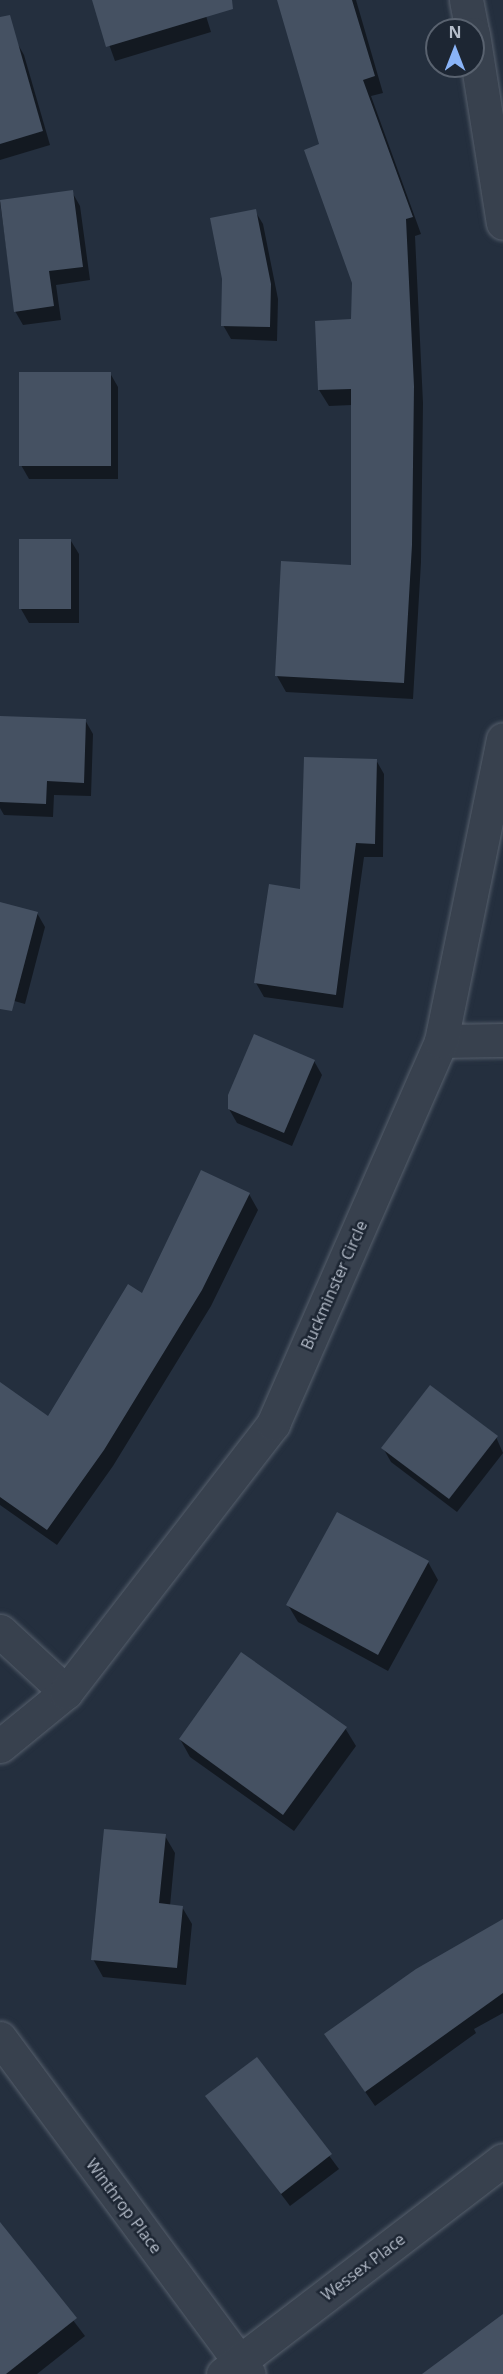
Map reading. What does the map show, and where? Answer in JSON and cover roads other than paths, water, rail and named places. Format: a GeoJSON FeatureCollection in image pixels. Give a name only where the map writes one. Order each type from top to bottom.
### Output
{"type":"FeatureCollection","features":[{"type":"Feature","properties":{"kind":"street"},"geometry":{"type":"LineString","coordinates":[[466,0],[470,18]]}},
{"type":"Feature","properties":{"kind":"street"},"geometry":{"type":"LineString","coordinates":[[480,78],[503,223]]}},
{"type":"Feature","properties":{"kind":"street","name":"Buckminster Circle"},"geometry":{"type":"LineString","coordinates":[[0,1746],[66,1692],[273,1424],[441,1041],[503,739]]}},
{"type":"Feature","properties":{"kind":"street"},"geometry":{"type":"LineString","coordinates":[[441,1041],[503,1040]]}},
{"type":"Feature","properties":{"kind":"street"},"geometry":{"type":"LineString","coordinates":[[0,1631],[66,1692]]}},
{"type":"Feature","properties":{"kind":"street","name":"Winthrop Place"},"geometry":{"type":"LineString","coordinates":[[0,2038],[237,2370]]}},
{"type":"Feature","properties":{"kind":"street","name":"Wessex Place"},"geometry":{"type":"LineString","coordinates":[[237,2370],[503,2160]]}}]}
